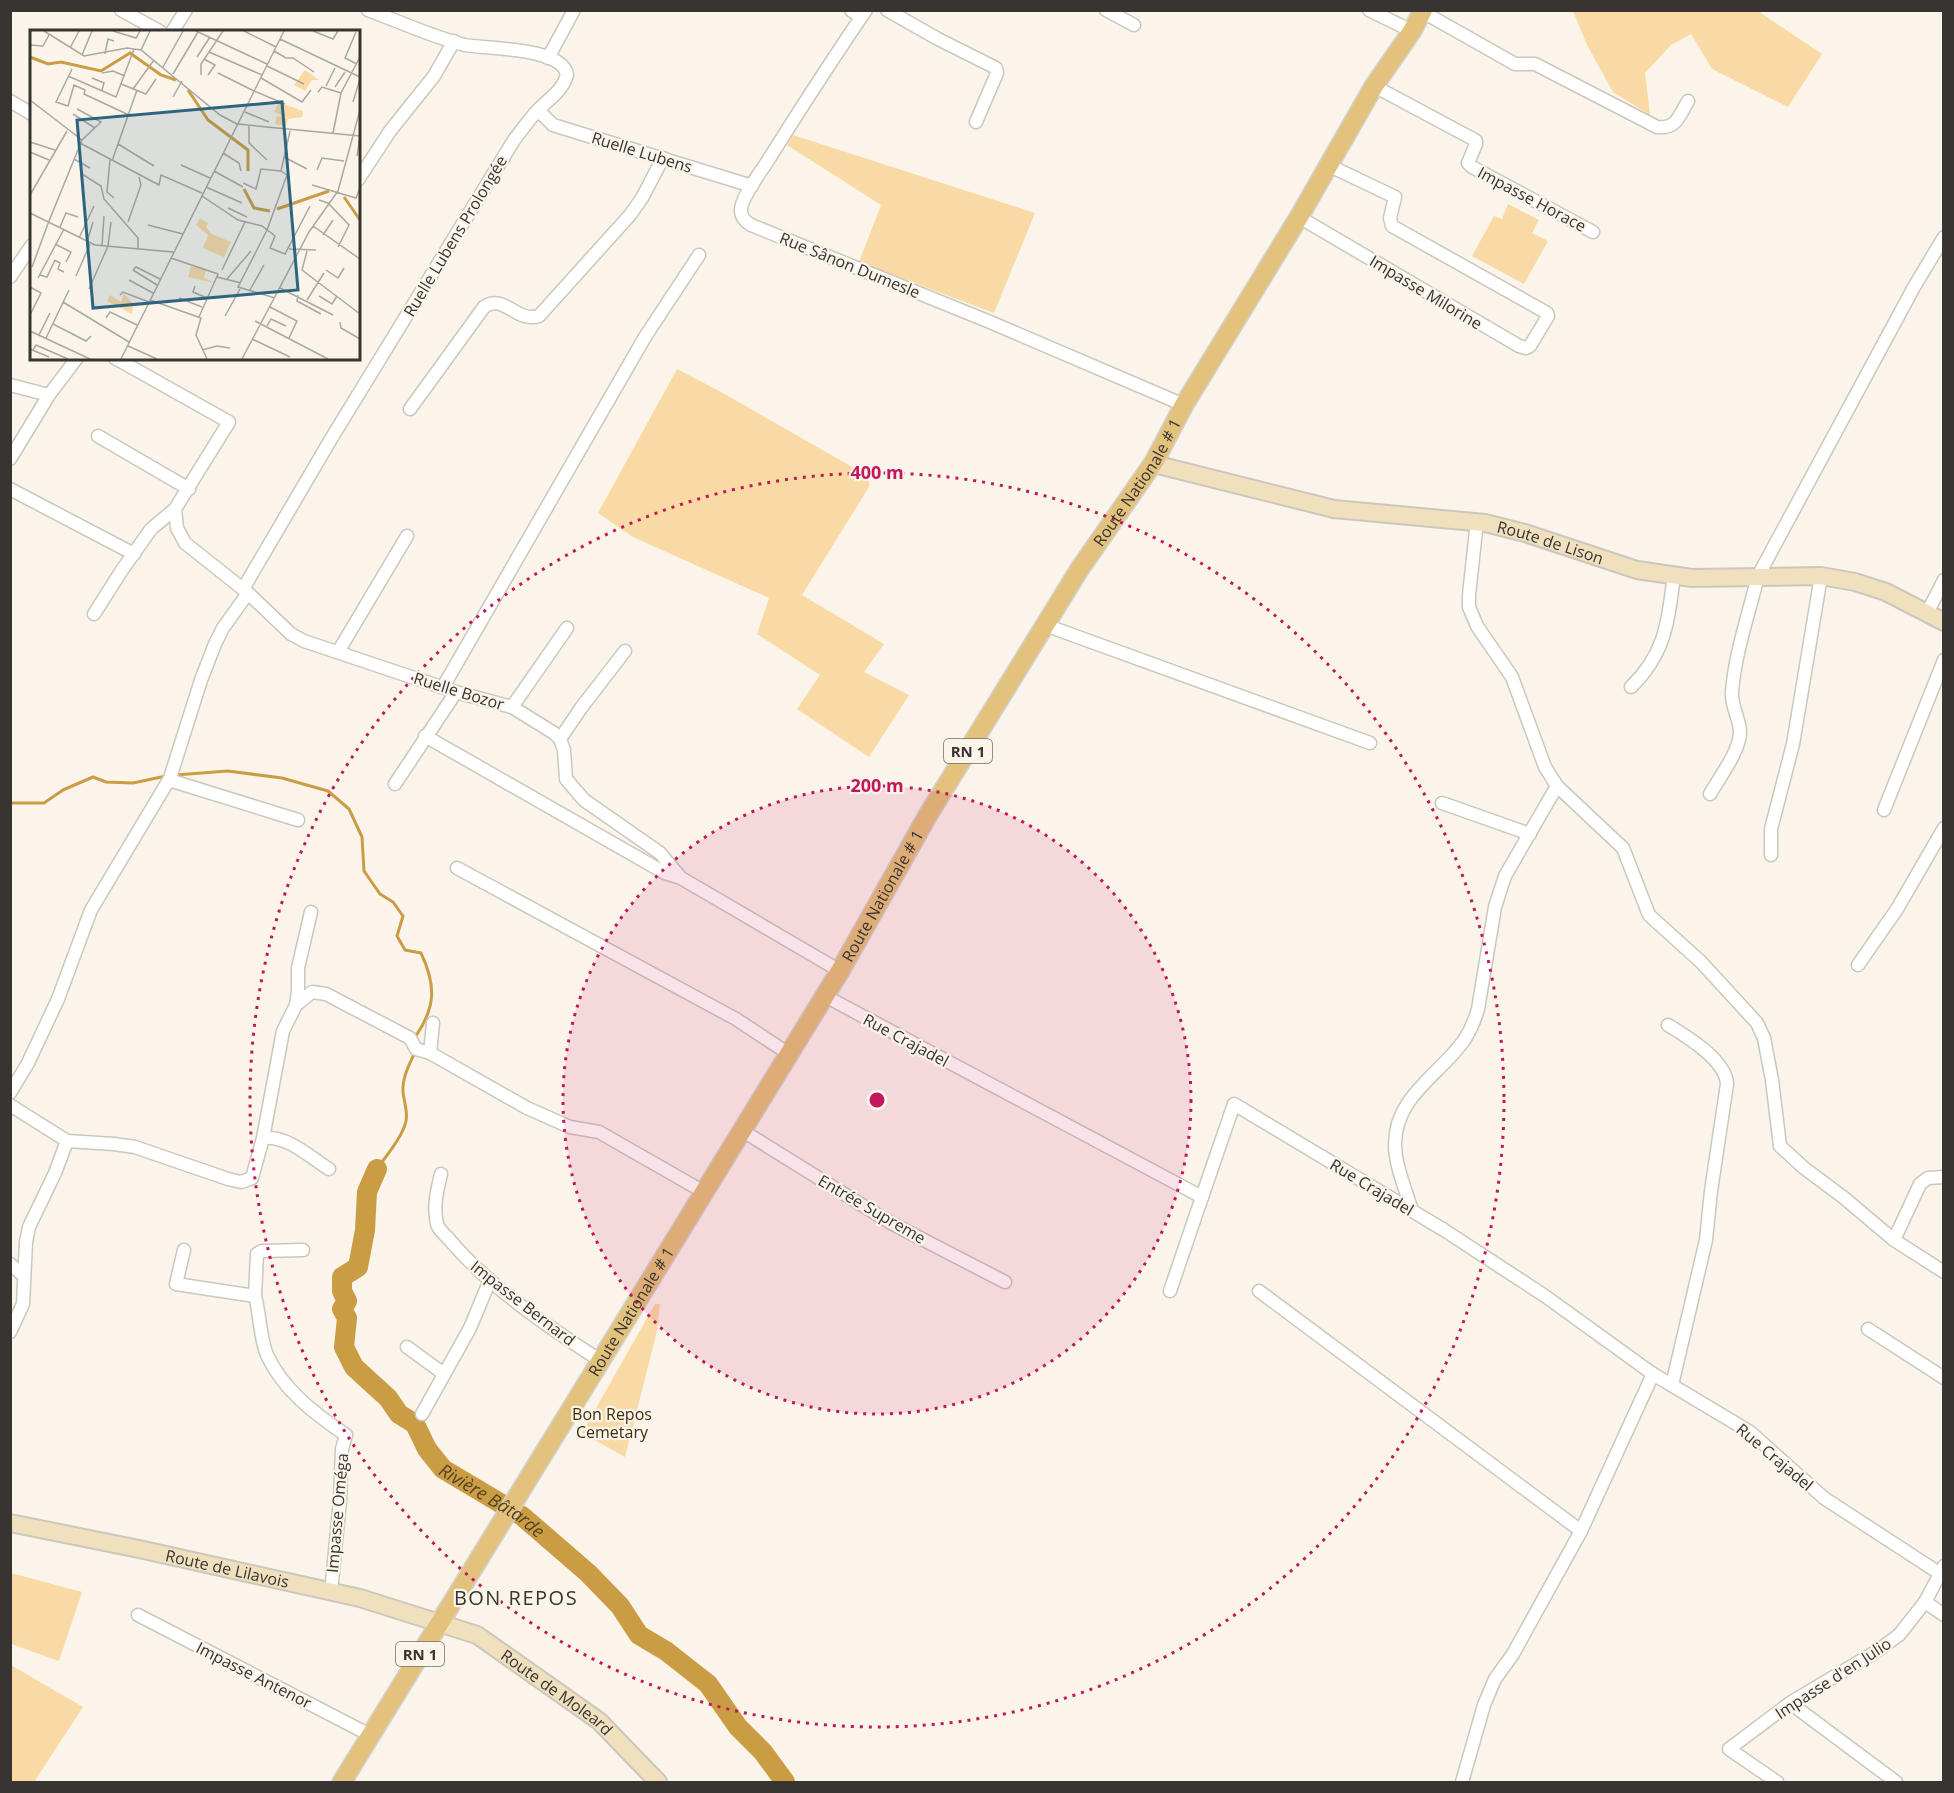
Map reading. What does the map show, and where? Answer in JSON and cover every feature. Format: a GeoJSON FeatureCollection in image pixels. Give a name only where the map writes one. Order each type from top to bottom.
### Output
{"type":"FeatureCollection","features":[{"type":"Feature","properties":{"kind":"main road","name":"Route Nationale # 1"},"geometry":{"type":"LineString","coordinates":[[342,1782],[825,996],[928,815],[1079,570],[1154,462],[1184,405],[1299,217],[1374,86],[1423,11]]}},
{"type":"Feature","properties":{"kind":"street"},"geometry":{"type":"LineString","coordinates":[[121,10],[156,30]]}},
{"type":"Feature","properties":{"kind":"street"},"geometry":{"type":"LineString","coordinates":[[173,30],[186,10]]}},
{"type":"Feature","properties":{"kind":"street"},"geometry":{"type":"LineString","coordinates":[[368,10],[466,45],[525,50],[548,58],[574,10]]}},
{"type":"Feature","properties":{"kind":"street"},"geometry":{"type":"LineString","coordinates":[[887,10],[996,68],[997,74],[976,122]]}},
{"type":"Feature","properties":{"kind":"street"},"geometry":{"type":"LineString","coordinates":[[1106,10],[1134,25]]}},
{"type":"Feature","properties":{"kind":"street"},"geometry":{"type":"LineString","coordinates":[[1370,10],[1412,31]]}},
{"type":"Feature","properties":{"kind":"street"},"geometry":{"type":"LineString","coordinates":[[1423,11],[1515,64],[1535,64],[1657,127],[1668,128],[1675,123],[1688,101]]}},
{"type":"Feature","properties":{"kind":"street","name":"Rue Sânon Dumesle"},"geometry":{"type":"LineString","coordinates":[[859,13],[752,186],[740,212],[744,220],[751,225],[990,322],[1184,405]]}},
{"type":"Feature","properties":{"kind":"street"},"geometry":{"type":"LineString","coordinates":[[360,177],[390,131],[434,76],[454,41]]}},
{"type":"Feature","properties":{"kind":"street","name":"Ruelle Lubens Prolongée"},"geometry":{"type":"LineString","coordinates":[[10,1093],[28,1063],[58,999],[91,910],[170,779],[201,680],[222,628],[343,420],[514,140],[538,110],[555,96],[566,81],[564,66],[548,58]]}},
{"type":"Feature","properties":{"kind":"street","name":"Impasse Horace"},"geometry":{"type":"LineString","coordinates":[[1374,86],[1476,141],[1468,163],[1472,168],[1593,232]]}},
{"type":"Feature","properties":{"kind":"street"},"geometry":{"type":"LineString","coordinates":[[10,101],[30,113]]}},
{"type":"Feature","properties":{"kind":"street","name":"Ruelle Lubens"},"geometry":{"type":"LineString","coordinates":[[538,110],[553,125],[752,186]]}},
{"type":"Feature","properties":{"kind":"street"},"geometry":{"type":"LineString","coordinates":[[410,409],[484,307],[490,302],[498,302],[525,318],[539,316],[630,215],[642,198],[663,158]]}},
{"type":"Feature","properties":{"kind":"street","name":"Impasse Milorine"},"geometry":{"type":"LineString","coordinates":[[1299,217],[1519,346],[1526,348],[1530,346],[1545,322],[1547,312],[1392,226],[1390,219],[1395,197],[1328,165]]}},
{"type":"Feature","properties":{"kind":"street"},"geometry":{"type":"LineString","coordinates":[[1710,794],[1737,747],[1740,734],[1732,693],[1758,576],[1944,237]]}},
{"type":"Feature","properties":{"kind":"street"},"geometry":{"type":"LineString","coordinates":[[10,278],[30,248]]}},
{"type":"Feature","properties":{"kind":"street"},"geometry":{"type":"LineString","coordinates":[[443,687],[645,336],[699,255]]}},
{"type":"Feature","properties":{"kind":"street"},"geometry":{"type":"LineString","coordinates":[[10,459],[49,395],[75,360]]}},
{"type":"Feature","properties":{"kind":"street"},"geometry":{"type":"LineString","coordinates":[[94,614],[152,529],[175,509],[229,422],[119,360]]}},
{"type":"Feature","properties":{"kind":"street"},"geometry":{"type":"LineString","coordinates":[[10,385],[49,395]]}},
{"type":"Feature","properties":{"kind":"street"},"geometry":{"type":"LineString","coordinates":[[99,436],[189,489]]}},
{"type":"Feature","properties":{"kind":"street","name":"Route de Lison"},"geometry":{"type":"LineString","coordinates":[[1154,462],[1162,466],[1334,509],[1478,521],[1525,533],[1637,570],[1692,578],[1821,576],[1855,582],[1886,592],[1944,622]]}},
{"type":"Feature","properties":{"kind":"street"},"geometry":{"type":"LineString","coordinates":[[10,489],[134,554]]}},
{"type":"Feature","properties":{"kind":"street","name":"Ruelle Bozor"},"geometry":{"type":"LineString","coordinates":[[175,509],[177,528],[185,543],[245,591],[298,639],[456,692],[512,707],[560,739]]}},
{"type":"Feature","properties":{"kind":"street"},"geometry":{"type":"LineString","coordinates":[[1478,521],[1469,607],[1477,627],[1512,678],[1545,767],[1557,786],[1623,848],[1649,915],[1701,962],[1757,1023],[1764,1038],[1772,1080],[1780,1146],[1894,1240],[1944,1272]]}},
{"type":"Feature","properties":{"kind":"street"},"geometry":{"type":"LineString","coordinates":[[338,652],[407,536]]}},
{"type":"Feature","properties":{"kind":"street"},"geometry":{"type":"LineString","coordinates":[[1631,687],[1645,673],[1659,649],[1668,620],[1674,575]]}},
{"type":"Feature","properties":{"kind":"street"},"geometry":{"type":"LineString","coordinates":[[1771,855],[1771,829],[1793,744],[1821,576]]}},
{"type":"Feature","properties":{"kind":"street"},"geometry":{"type":"LineString","coordinates":[[1927,613],[1944,580]]}},
{"type":"Feature","properties":{"kind":"street"},"geometry":{"type":"LineString","coordinates":[[1045,625],[1370,743]]}},
{"type":"Feature","properties":{"kind":"street"},"geometry":{"type":"LineString","coordinates":[[512,707],[567,628]]}},
{"type":"Feature","properties":{"kind":"street"},"geometry":{"type":"LineString","coordinates":[[625,651],[560,739],[564,750],[566,779],[584,800],[660,853],[681,878]]}},
{"type":"Feature","properties":{"kind":"street"},"geometry":{"type":"LineString","coordinates":[[1884,810],[1944,660]]}},
{"type":"Feature","properties":{"kind":"street"},"geometry":{"type":"LineString","coordinates":[[395,784],[456,692]]}},
{"type":"Feature","properties":{"kind":"street"},"geometry":{"type":"LineString","coordinates":[[425,736],[665,873],[681,878],[840,971]]}},
{"type":"Feature","properties":{"kind":"street"},"geometry":{"type":"LineString","coordinates":[[170,779],[298,820]]}},
{"type":"Feature","properties":{"kind":"street"},"geometry":{"type":"LineString","coordinates":[[1412,1211],[1397,1162],[1395,1143],[1399,1119],[1410,1098],[1463,1041],[1473,1026],[1478,1010],[1495,907],[1505,876],[1557,786]]}},
{"type":"Feature","properties":{"kind":"street"},"geometry":{"type":"LineString","coordinates":[[1442,803],[1530,834]]}},
{"type":"Feature","properties":{"kind":"street"},"geometry":{"type":"LineString","coordinates":[[1858,965],[1897,909],[1944,828]]}},
{"type":"Feature","properties":{"kind":"street"},"geometry":{"type":"LineString","coordinates":[[458,868],[736,1019],[789,1054]]}},
{"type":"Feature","properties":{"kind":"street"},"geometry":{"type":"LineString","coordinates":[[10,1105],[67,1141],[114,1144],[135,1148],[242,1182],[252,1178],[263,1138],[283,1031],[296,1005],[298,968],[310,912]]}},
{"type":"Feature","properties":{"kind":"street"},"geometry":{"type":"LineString","coordinates":[[297,979],[312,992],[326,993],[410,1038],[416,1049],[430,1053],[527,1108],[570,1127],[599,1132],[704,1192]]}},
{"type":"Feature","properties":{"kind":"street"},"geometry":{"type":"LineString","coordinates":[[296,1005],[312,992]]}},
{"type":"Feature","properties":{"kind":"street","name":"Rue Crajadel"},"geometry":{"type":"LineString","coordinates":[[825,996],[1202,1197],[1234,1104],[1412,1211],[1545,1296],[1653,1374],[1750,1432],[1824,1498],[1941,1569]]}},
{"type":"Feature","properties":{"kind":"street"},"geometry":{"type":"LineString","coordinates":[[430,1053],[433,1023]]}},
{"type":"Feature","properties":{"kind":"street"},"geometry":{"type":"LineString","coordinates":[[1668,1025],[1696,1043],[1724,1072],[1726,1084],[1710,1191],[1706,1240],[1672,1385]]}},
{"type":"Feature","properties":{"kind":"street","name":"Entrée Supreme"},"geometry":{"type":"LineString","coordinates":[[743,1131],[891,1223],[1005,1282]]}},
{"type":"Feature","properties":{"kind":"street"},"geometry":{"type":"LineString","coordinates":[[263,1138],[274,1136],[284,1140],[329,1169]]}},
{"type":"Feature","properties":{"kind":"street"},"geometry":{"type":"LineString","coordinates":[[10,1332],[23,1304],[26,1242],[29,1227],[55,1173],[67,1141]]}},
{"type":"Feature","properties":{"kind":"street","name":"Impasse Bernard"},"geometry":{"type":"LineString","coordinates":[[441,1174],[435,1198],[437,1226],[457,1249],[490,1280],[574,1344],[601,1361]]}},
{"type":"Feature","properties":{"kind":"street"},"geometry":{"type":"LineString","coordinates":[[1894,1240],[1920,1184],[1928,1178],[1944,1177]]}},
{"type":"Feature","properties":{"kind":"street"},"geometry":{"type":"LineString","coordinates":[[1170,1291],[1202,1197]]}},
{"type":"Feature","properties":{"kind":"street"},"geometry":{"type":"LineString","coordinates":[[184,1250],[176,1284],[255,1296],[257,1254],[262,1251],[303,1250]]}},
{"type":"Feature","properties":{"kind":"street"},"geometry":{"type":"LineString","coordinates":[[10,1264],[24,1276]]}},
{"type":"Feature","properties":{"kind":"street"},"geometry":{"type":"LineString","coordinates":[[422,1414],[470,1328],[490,1280]]}},
{"type":"Feature","properties":{"kind":"street"},"geometry":{"type":"LineString","coordinates":[[1259,1291],[1581,1532]]}},
{"type":"Feature","properties":{"kind":"street","name":"Impasse Oméga"},"geometry":{"type":"LineString","coordinates":[[255,1296],[266,1354],[282,1380],[314,1413],[346,1435],[342,1449],[340,1500],[331,1592]]}},
{"type":"Feature","properties":{"kind":"street"},"geometry":{"type":"LineString","coordinates":[[1868,1329],[1944,1378]]}},
{"type":"Feature","properties":{"kind":"street"},"geometry":{"type":"LineString","coordinates":[[407,1347],[444,1374]]}},
{"type":"Feature","properties":{"kind":"street"},"geometry":{"type":"LineString","coordinates":[[1462,1782],[1484,1705],[1495,1679],[1513,1654],[1581,1532],[1653,1374]]}},
{"type":"Feature","properties":{"kind":"street","name":"Route de Lilavois"},"geometry":{"type":"LineString","coordinates":[[10,1523],[360,1598],[441,1623]]}},
{"type":"Feature","properties":{"kind":"street","name":"Impasse d'en Julio"},"geometry":{"type":"LineString","coordinates":[[1777,1782],[1729,1749],[1790,1703],[1874,1653],[1899,1635],[1925,1602],[1941,1569]]}},
{"type":"Feature","properties":{"kind":"street"},"geometry":{"type":"LineString","coordinates":[[1925,1602],[1944,1615]]}},
{"type":"Feature","properties":{"kind":"street","name":"Impasse Antenor"},"geometry":{"type":"LineString","coordinates":[[138,1615],[370,1735]]}},
{"type":"Feature","properties":{"kind":"street","name":"Route de Moleard"},"geometry":{"type":"LineString","coordinates":[[441,1623],[477,1635],[598,1721],[658,1782]]}},
{"type":"Feature","properties":{"kind":"street"},"geometry":{"type":"LineString","coordinates":[[1790,1703],[1896,1782]]}},
{"type":"Feature","properties":{"kind":"green space"},"geometry":{"type":"Polygon","coordinates":[[[1573,11],[1758,11],[1822,54],[1788,107],[1712,69],[1691,34],[1671,45],[1645,73],[1650,115],[1613,92],[1587,45],[1573,11]]]}},
{"type":"Feature","properties":{"kind":"green space"},"geometry":{"type":"Polygon","coordinates":[[[793,135],[1035,213],[994,313],[859,262],[881,205],[787,145],[793,135]]]}},
{"type":"Feature","properties":{"kind":"green space"},"geometry":{"type":"Polygon","coordinates":[[[1508,204],[1539,220],[1532,233],[1548,241],[1524,284],[1472,256],[1494,216],[1502,219],[1508,204]]]}},
{"type":"Feature","properties":{"kind":"green space"},"geometry":{"type":"Polygon","coordinates":[[[677,369],[854,468],[869,479],[869,487],[802,595],[884,644],[864,672],[909,695],[869,757],[797,709],[820,675],[757,634],[769,598],[633,537],[598,513],[677,369]]]}},
{"type":"Feature","properties":{"kind":"green space","name":"Bon Repos Cemetary"},"geometry":{"type":"Polygon","coordinates":[[[655,1304],[660,1304],[657,1331],[625,1457],[582,1433],[655,1304]]]}},
{"type":"Feature","properties":{"kind":"green space"},"geometry":{"type":"Polygon","coordinates":[[[11,1573],[82,1592],[59,1661],[11,1644],[11,1573]]]}},
{"type":"Feature","properties":{"kind":"green space"},"geometry":{"type":"Polygon","coordinates":[[[11,1665],[83,1707],[34,1782],[11,1782],[11,1665]]]}},
{"type":"Feature","properties":{"kind":"waterway"},"geometry":{"type":"LineString","coordinates":[[175,775],[228,771],[282,778],[328,791],[349,809],[362,837],[364,871],[380,894],[393,902],[403,916],[397,936],[405,950],[421,953],[429,975],[432,995],[427,1015],[416,1036],[417,1040]]}},
{"type":"Feature","properties":{"kind":"waterway"},"geometry":{"type":"LineString","coordinates":[[10,803],[44,803],[63,790],[93,777],[106,782],[133,783],[166,776]]}},
{"type":"Feature","properties":{"kind":"waterway"},"geometry":{"type":"LineString","coordinates":[[377,1169],[394,1146],[406,1121],[404,1082],[415,1052]]}},
{"type":"Feature","properties":{"kind":"waterway","name":"Rivière Bâtarde"},"geometry":{"type":"LineString","coordinates":[[377,1169],[367,1192],[365,1230],[358,1267],[342,1277],[342,1291],[347,1301],[342,1309],[347,1318],[344,1347],[354,1367],[388,1398],[399,1414],[415,1424],[427,1449],[443,1469],[522,1516],[588,1573],[620,1606],[639,1635],[666,1651],[708,1684],[738,1727],[763,1752],[785,1782]]}},
{"type":"Feature","properties":{"kind":"district","name":"BON REPOS"},"geometry":{"type":"Point","coordinates":[516,1597]}}]}
